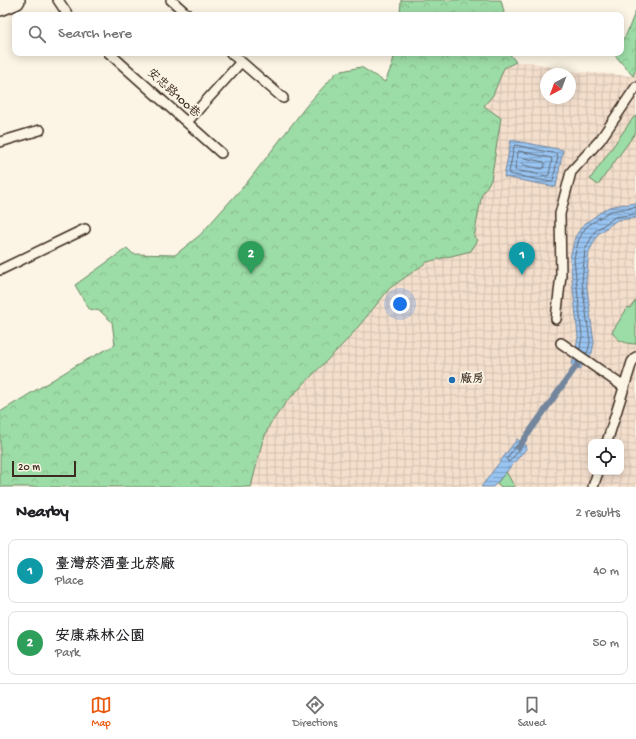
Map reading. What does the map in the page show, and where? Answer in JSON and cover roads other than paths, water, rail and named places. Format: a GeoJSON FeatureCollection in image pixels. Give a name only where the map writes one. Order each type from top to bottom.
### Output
{"type":"FeatureCollection","features":[{"type":"Feature","properties":{"kind":"lane"},"geometry":{"type":"LineString","coordinates":[[58,0],[66,12]]}},
{"type":"Feature","properties":{"kind":"lane"},"geometry":{"type":"LineString","coordinates":[[171,0],[185,12]]}},
{"type":"Feature","properties":{"kind":"lane","name":"安忠路100巷"},"geometry":{"type":"LineString","coordinates":[[112,56],[221,153]]}},
{"type":"Feature","properties":{"kind":"lane"},"geometry":{"type":"LineString","coordinates":[[234,56],[283,98]]}},
{"type":"Feature","properties":{"kind":"lane"},"geometry":{"type":"LineString","coordinates":[[187,122],[241,62]]}},
{"type":"Feature","properties":{"kind":"lane"},"geometry":{"type":"LineString","coordinates":[[556,319],[561,275],[560,214],[571,172],[600,140],[636,87]]}},
{"type":"Feature","properties":{"kind":"lane"},"geometry":{"type":"LineString","coordinates":[[0,142],[40,130]]}},
{"type":"Feature","properties":{"kind":"lane"},"geometry":{"type":"LineString","coordinates":[[0,270],[85,228]]}},
{"type":"Feature","properties":{"kind":"lane"},"geometry":{"type":"LineString","coordinates":[[561,343],[624,387]]}},
{"type":"Feature","properties":{"kind":"lane"},"geometry":{"type":"LineString","coordinates":[[608,439],[632,362],[636,357]]}},
{"type":"Feature","properties":{"kind":"lane"},"geometry":{"type":"LineString","coordinates":[[594,487],[597,475]]}},
{"type":"Feature","properties":{"kind":"water"},"geometry":{"type":"Polygon","coordinates":[[[511,140],[563,150],[556,187],[504,177],[511,140]]]}},
{"type":"Feature","properties":{"kind":"water"},"geometry":{"type":"Polygon","coordinates":[[[636,203],[636,218],[617,220],[598,234],[589,252],[586,281],[594,343],[592,353],[579,370],[571,364],[578,337],[570,258],[575,237],[583,225],[609,207],[636,203]]]}},
{"type":"Feature","properties":{"kind":"water"},"geometry":{"type":"Polygon","coordinates":[[[517,439],[527,446],[526,449],[493,487],[481,487],[517,439]]]}},
{"type":"Feature","properties":{"kind":"waterway"},"geometry":{"type":"LineString","coordinates":[[518,448],[580,361]]}},
{"type":"Feature","properties":{"kind":"place","name":"安康森林公園"},"geometry":{"type":"Point","coordinates":[251,274]}},
{"type":"Feature","properties":{"kind":"place","name":"臺灣菸酒臺北菸廠"},"geometry":{"type":"Point","coordinates":[522,275]}},
{"type":"Feature","properties":{"kind":"place","name":"廠房"},"geometry":{"type":"Point","coordinates":[452,380]}}]}
